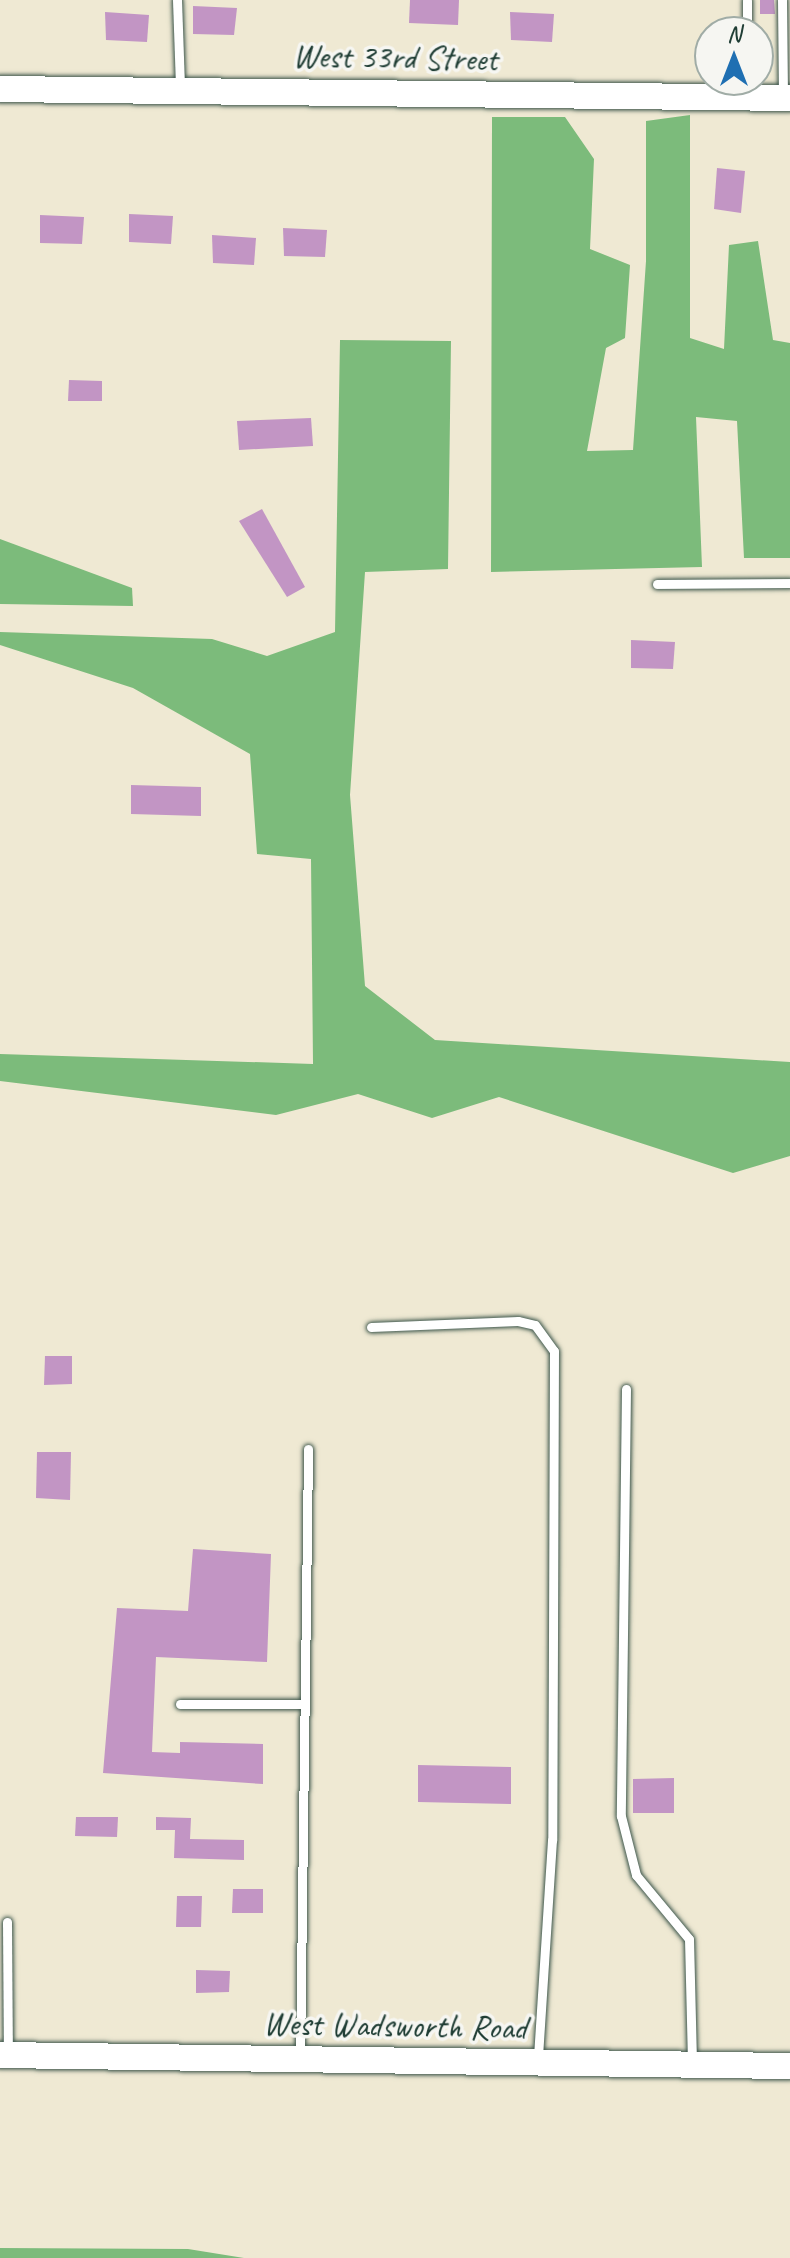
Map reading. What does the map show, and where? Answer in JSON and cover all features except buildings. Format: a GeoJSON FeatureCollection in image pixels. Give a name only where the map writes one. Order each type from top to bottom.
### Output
{"type":"FeatureCollection","features":[{"type":"Feature","properties":{"kind":"street","name":"West 33rd Street"},"geometry":{"type":"LineString","coordinates":[[0,89],[694,89]]}},
{"type":"Feature","properties":{"kind":"street","name":"West Wadsworth Road"},"geometry":{"type":"LineString","coordinates":[[4,2055],[790,2066]]}},
{"type":"Feature","properties":{"kind":"lane"},"geometry":{"type":"LineString","coordinates":[[177,0],[180,91]]}},
{"type":"Feature","properties":{"kind":"lane"},"geometry":{"type":"LineString","coordinates":[[782,0],[787,98]]}},
{"type":"Feature","properties":{"kind":"lane"},"geometry":{"type":"LineString","coordinates":[[657,584],[790,583]]}},
{"type":"Feature","properties":{"kind":"lane"},"geometry":{"type":"LineString","coordinates":[[371,1327],[518,1321],[535,1325],[554,1351],[552,1840],[538,2062]]}},
{"type":"Feature","properties":{"kind":"lane"},"geometry":{"type":"LineString","coordinates":[[626,1389],[622,1831],[636,1875],[689,1939],[692,2065]]}},
{"type":"Feature","properties":{"kind":"lane"},"geometry":{"type":"LineString","coordinates":[[300,2059],[308,1449]]}},
{"type":"Feature","properties":{"kind":"lane"},"geometry":{"type":"LineString","coordinates":[[180,1704],[305,1704]]}},
{"type":"Feature","properties":{"kind":"lane"},"geometry":{"type":"LineString","coordinates":[[4,2055],[7,1922]]}},
{"type":"Feature","properties":{"kind":"green space"},"geometry":{"type":"Polygon","coordinates":[[[690,115],[690,338],[724,349],[729,245],[758,241],[773,340],[790,343],[790,558],[744,558],[737,421],[696,417],[702,567],[491,572],[492,117],[565,117],[594,159],[590,249],[630,265],[625,338],[606,348],[587,451],[633,450],[646,261],[646,121],[690,115]]]}},
{"type":"Feature","properties":{"kind":"green space"},"geometry":{"type":"Polygon","coordinates":[[[340,340],[451,341],[448,569],[365,572],[350,795],[365,986],[435,1040],[790,1062],[790,1156],[733,1173],[499,1097],[432,1118],[358,1094],[276,1115],[0,1081],[0,1054],[313,1064],[311,859],[257,854],[250,754],[133,688],[0,645],[0,632],[212,639],[267,656],[335,632],[340,340]]]}},
{"type":"Feature","properties":{"kind":"green space"},"geometry":{"type":"Polygon","coordinates":[[[0,539],[132,588],[133,606],[0,604],[0,539]]]}},
{"type":"Feature","properties":{"kind":"green space"},"geometry":{"type":"Polygon","coordinates":[[[0,2248],[188,2249],[244,2258],[0,2258],[0,2248]]]}}]}
